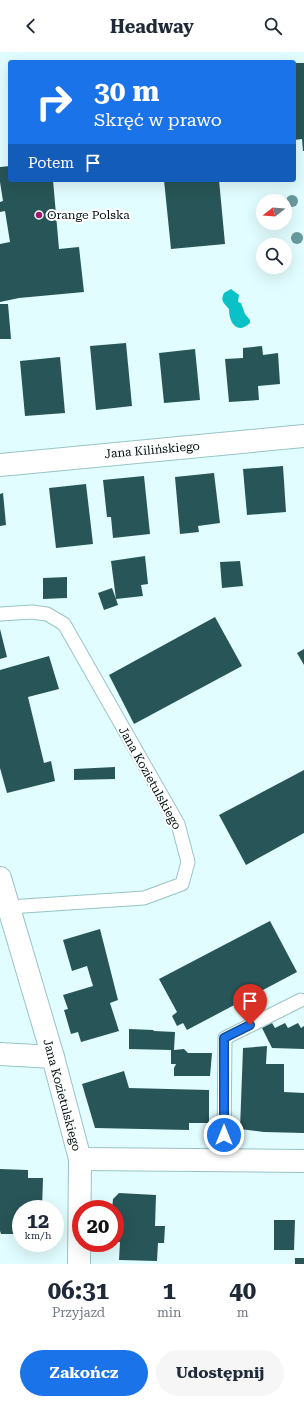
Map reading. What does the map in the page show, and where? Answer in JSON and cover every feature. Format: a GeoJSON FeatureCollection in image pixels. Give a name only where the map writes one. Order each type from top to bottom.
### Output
{"type":"FeatureCollection","features":[{"type":"Feature","properties":{"kind":"street","name":"Jana Kilińskiego"},"geometry":{"type":"LineString","coordinates":[[0,464],[304,436]]}},
{"type":"Feature","properties":{"kind":"street","name":"Jana Kozietulskiego"},"geometry":{"type":"LineString","coordinates":[[0,878],[53,1058],[80,1159],[79,1264]]}},
{"type":"Feature","properties":{"kind":"street"},"geometry":{"type":"LineString","coordinates":[[0,1054],[53,1058]]}},
{"type":"Feature","properties":{"kind":"street"},"geometry":{"type":"LineString","coordinates":[[80,1159],[304,1161]]}},
{"type":"Feature","properties":{"kind":"lane","name":"Jana Kozietulskiego"},"geometry":{"type":"LineString","coordinates":[[0,614],[32,612],[47,614],[64,624],[178,824],[188,862],[182,884],[144,898],[8,907]]}},
{"type":"Feature","properties":{"kind":"lane"},"geometry":{"type":"LineString","coordinates":[[222,1160],[224,1147],[224,1038],[301,1000]]}},
{"type":"Feature","properties":{"kind":"water"},"geometry":{"type":"Polygon","coordinates":[[[231,289],[239,295],[238,302],[241,303],[245,314],[250,320],[250,323],[241,328],[238,328],[232,323],[229,309],[223,300],[224,293],[231,289]]]}},
{"type":"Feature","properties":{"kind":"building"},"geometry":{"type":"Polygon","coordinates":[[[296,63],[304,63],[304,151],[302,139],[296,140],[296,63]]]}},
{"type":"Feature","properties":{"kind":"building"},"geometry":{"type":"Polygon","coordinates":[[[8,166],[8,182],[53,182],[59,249],[79,247],[84,292],[19,298],[0,302],[0,244],[10,242],[5,211],[0,212],[0,202],[3,201],[0,182],[0,167],[8,166]]]}},
{"type":"Feature","properties":{"kind":"building"},"geometry":{"type":"Polygon","coordinates":[[[164,182],[219,182],[225,244],[171,249],[164,182]]]}},
{"type":"Feature","properties":{"kind":"building"},"geometry":{"type":"Polygon","coordinates":[[[0,304],[8,304],[11,339],[0,339],[0,304]]]}},
{"type":"Feature","properties":{"kind":"building"},"geometry":{"type":"Polygon","coordinates":[[[126,343],[132,406],[96,410],[90,346],[126,343]]]}},
{"type":"Feature","properties":{"kind":"building"},"geometry":{"type":"Polygon","coordinates":[[[262,346],[263,355],[278,353],[280,384],[258,386],[259,400],[229,402],[225,359],[243,358],[243,348],[262,346]]]}},
{"type":"Feature","properties":{"kind":"building"},"geometry":{"type":"Polygon","coordinates":[[[195,349],[200,400],[164,403],[159,353],[195,349]]]}},
{"type":"Feature","properties":{"kind":"building"},"geometry":{"type":"Polygon","coordinates":[[[60,357],[65,413],[25,416],[20,361],[60,357]]]}},
{"type":"Feature","properties":{"kind":"building"},"geometry":{"type":"Polygon","coordinates":[[[283,466],[286,512],[247,515],[243,469],[283,466]]]}},
{"type":"Feature","properties":{"kind":"building"},"geometry":{"type":"Polygon","coordinates":[[[214,473],[220,523],[198,526],[199,532],[180,534],[175,477],[214,473]]]}},
{"type":"Feature","properties":{"kind":"building"},"geometry":{"type":"Polygon","coordinates":[[[144,476],[150,534],[113,538],[111,517],[107,517],[103,480],[144,476]]]}},
{"type":"Feature","properties":{"kind":"building"},"geometry":{"type":"Polygon","coordinates":[[[86,484],[93,544],[56,548],[49,488],[86,484]]]}},
{"type":"Feature","properties":{"kind":"building"},"geometry":{"type":"Polygon","coordinates":[[[3,493],[6,525],[0,526],[0,494],[3,493]]]}},
{"type":"Feature","properties":{"kind":"building"},"geometry":{"type":"Polygon","coordinates":[[[145,556],[148,584],[141,585],[143,596],[116,599],[111,561],[145,556]]]}},
{"type":"Feature","properties":{"kind":"building"},"geometry":{"type":"Polygon","coordinates":[[[240,561],[243,586],[222,588],[220,562],[240,561]]]}},
{"type":"Feature","properties":{"kind":"building"},"geometry":{"type":"Polygon","coordinates":[[[67,577],[67,598],[43,599],[43,578],[67,577]]]}},
{"type":"Feature","properties":{"kind":"building"},"geometry":{"type":"Polygon","coordinates":[[[112,588],[118,605],[104,610],[98,593],[112,588]]]}},
{"type":"Feature","properties":{"kind":"building"},"geometry":{"type":"Polygon","coordinates":[[[215,617],[242,666],[134,724],[109,675],[215,617]]]}},
{"type":"Feature","properties":{"kind":"building"},"geometry":{"type":"Polygon","coordinates":[[[0,629],[7,657],[0,659],[0,629]]]}},
{"type":"Feature","properties":{"kind":"building"},"geometry":{"type":"Polygon","coordinates":[[[304,649],[304,665],[297,653],[304,649]]]}},
{"type":"Feature","properties":{"kind":"building"},"geometry":{"type":"Polygon","coordinates":[[[49,656],[59,689],[28,697],[44,763],[51,761],[55,781],[7,793],[0,768],[0,670],[49,656]]]}},
{"type":"Feature","properties":{"kind":"building"},"geometry":{"type":"Polygon","coordinates":[[[115,767],[115,779],[74,780],[74,769],[115,767]]]}},
{"type":"Feature","properties":{"kind":"building"},"geometry":{"type":"Polygon","coordinates":[[[304,770],[304,833],[246,865],[219,815],[304,770]]]}},
{"type":"Feature","properties":{"kind":"building"},"geometry":{"type":"Polygon","coordinates":[[[270,921],[297,972],[187,1030],[183,1023],[177,1026],[172,1016],[177,1012],[159,979],[270,921]]]}},
{"type":"Feature","properties":{"kind":"building"},"geometry":{"type":"Polygon","coordinates":[[[100,929],[118,1000],[110,1003],[119,1031],[81,1042],[78,1032],[71,1034],[64,1010],[68,1009],[63,995],[93,986],[87,966],[72,971],[63,940],[100,929]]]}},
{"type":"Feature","properties":{"kind":"building"},"geometry":{"type":"Polygon","coordinates":[[[272,1023],[275,1028],[285,1023],[288,1028],[298,1023],[301,1028],[304,1026],[304,1049],[272,1048],[262,1028],[272,1023]]]}},
{"type":"Feature","properties":{"kind":"building"},"geometry":{"type":"Polygon","coordinates":[[[129,1029],[175,1032],[174,1050],[184,1049],[188,1053],[212,1053],[210,1076],[174,1076],[174,1068],[176,1064],[171,1064],[171,1050],[129,1049],[129,1029]]]}},
{"type":"Feature","properties":{"kind":"building"},"geometry":{"type":"Polygon","coordinates":[[[267,1046],[266,1064],[284,1064],[284,1092],[304,1093],[304,1133],[264,1132],[240,1129],[243,1048],[267,1046]]]}},
{"type":"Feature","properties":{"kind":"building"},"geometry":{"type":"Polygon","coordinates":[[[124,1071],[129,1088],[209,1090],[209,1123],[189,1123],[189,1130],[95,1128],[82,1084],[124,1071]]]}},
{"type":"Feature","properties":{"kind":"building"},"geometry":{"type":"Polygon","coordinates":[[[0,1169],[28,1170],[28,1178],[43,1178],[42,1200],[12,1200],[12,1234],[1,1234],[0,1169]]]}},
{"type":"Feature","properties":{"kind":"building"},"geometry":{"type":"Polygon","coordinates":[[[119,1193],[156,1195],[155,1226],[165,1226],[164,1243],[158,1243],[157,1261],[119,1260],[119,1252],[124,1252],[124,1200],[113,1199],[119,1193]]]}},
{"type":"Feature","properties":{"kind":"building"},"geometry":{"type":"Polygon","coordinates":[[[274,1220],[295,1220],[294,1250],[274,1250],[274,1220]]]}},
{"type":"Feature","properties":{"kind":"building"},"geometry":{"type":"Polygon","coordinates":[[[295,1258],[304,1258],[304,1264],[295,1264],[295,1258]]]}},
{"type":"Feature","properties":{"kind":"place","name":"Orange Polska"},"geometry":{"type":"Point","coordinates":[39,215]}},
{"type":"Feature","properties":{"kind":"route"},"geometry":{"type":"LineString","coordinates":[[224,1135],[224,1038],[250,1025]]}}]}
